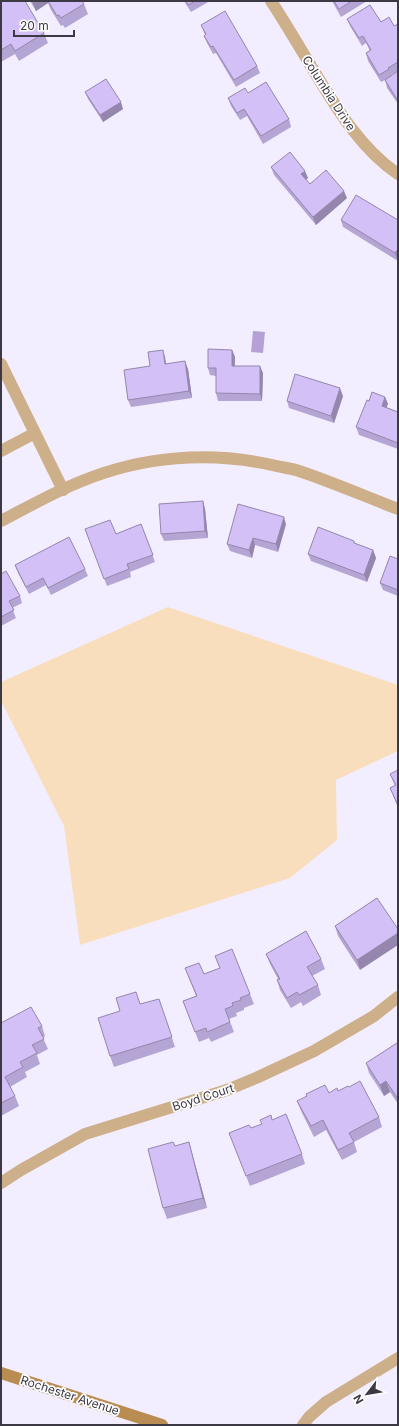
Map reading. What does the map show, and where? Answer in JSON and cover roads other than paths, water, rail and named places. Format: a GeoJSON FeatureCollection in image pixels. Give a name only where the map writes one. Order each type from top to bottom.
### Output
{"type":"FeatureCollection","features":[{"type":"Feature","properties":{"kind":"main road","name":"Rochester Avenue"},"geometry":{"type":"LineString","coordinates":[[1,1373],[162,1425]]}},
{"type":"Feature","properties":{"kind":"street","name":"Columbia Drive"},"geometry":{"type":"LineString","coordinates":[[271,1],[330,98],[350,127],[374,154],[398,174]]}},
{"type":"Feature","properties":{"kind":"street"},"geometry":{"type":"LineString","coordinates":[[1,364],[63,490]]}},
{"type":"Feature","properties":{"kind":"street"},"geometry":{"type":"LineString","coordinates":[[1,451],[35,433]]}},
{"type":"Feature","properties":{"kind":"street"},"geometry":{"type":"LineString","coordinates":[[1,521],[83,481],[124,467],[155,460],[188,457],[220,457],[253,461],[295,470],[398,508]]}},
{"type":"Feature","properties":{"kind":"street","name":"Boyd Court"},"geometry":{"type":"LineString","coordinates":[[1,1183],[85,1134],[227,1090],[314,1051],[374,1016],[398,997]]}},
{"type":"Feature","properties":{"kind":"street"},"geometry":{"type":"LineString","coordinates":[[303,1425],[309,1417],[326,1402],[398,1358]]}}]}
